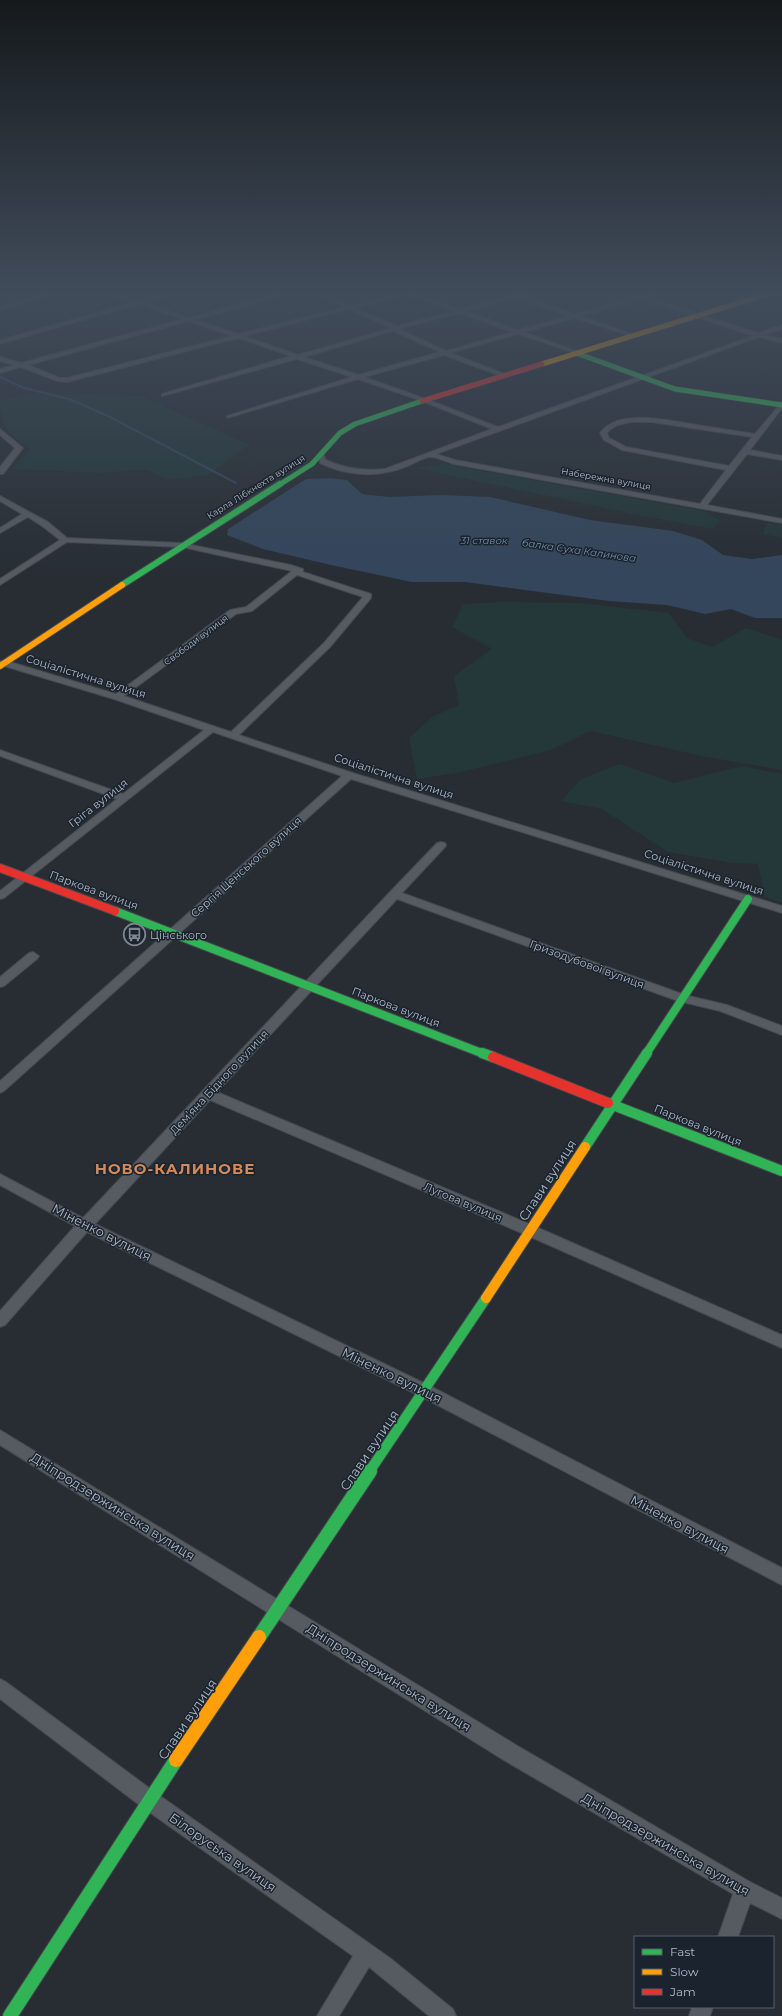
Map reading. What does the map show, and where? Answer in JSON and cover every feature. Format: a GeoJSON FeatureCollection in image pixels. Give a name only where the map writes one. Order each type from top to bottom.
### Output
{"type":"FeatureCollection","features":[{"type":"Feature","properties":{"kind":"street"},"geometry":{"type":"LineString","coordinates":[[164,394],[185,388]]}},
{"type":"Feature","properties":{"kind":"street"},"geometry":{"type":"LineString","coordinates":[[229,417],[323,388]]}},
{"type":"Feature","properties":{"kind":"street"},"geometry":{"type":"LineString","coordinates":[[390,388],[498,429]]}},
{"type":"Feature","properties":{"kind":"street","name":"Карла Лібкнехта вулиця"},"geometry":{"type":"LineString","coordinates":[[1,664],[182,545],[312,464],[340,433],[355,424],[463,388]]}},
{"type":"Feature","properties":{"kind":"street"},"geometry":{"type":"LineString","coordinates":[[321,455],[323,461],[337,467],[376,472],[392,469],[428,454],[614,388]]}},
{"type":"Feature","properties":{"kind":"street"},"geometry":{"type":"LineString","coordinates":[[671,388],[782,404]]}},
{"type":"Feature","properties":{"kind":"street"},"geometry":{"type":"LineString","coordinates":[[702,506],[782,404]]}},
{"type":"Feature","properties":{"kind":"street"},"geometry":{"type":"LineString","coordinates":[[732,469],[624,449],[606,439],[603,433],[606,428],[613,425],[631,421],[651,420],[756,436]]}},
{"type":"Feature","properties":{"kind":"street"},"geometry":{"type":"LineString","coordinates":[[0,431],[18,448],[0,472]]}},
{"type":"Feature","properties":{"kind":"street"},"geometry":{"type":"LineString","coordinates":[[744,451],[782,458]]}},
{"type":"Feature","properties":{"kind":"street","name":"Набережна вулиця"},"geometry":{"type":"LineString","coordinates":[[428,454],[454,462],[782,521]]}},
{"type":"Feature","properties":{"kind":"street"},"geometry":{"type":"LineString","coordinates":[[0,498],[45,524],[65,540]]}},
{"type":"Feature","properties":{"kind":"street"},"geometry":{"type":"LineString","coordinates":[[0,531],[28,514]]}},
{"type":"Feature","properties":{"kind":"street"},"geometry":{"type":"LineString","coordinates":[[0,583],[65,540],[182,545],[300,571],[296,572]]}},
{"type":"Feature","properties":{"kind":"street"},"geometry":{"type":"LineString","coordinates":[[232,736],[327,645],[368,596],[296,572]]}},
{"type":"Feature","properties":{"kind":"street","name":"Свободи вулиця"},"geometry":{"type":"LineString","coordinates":[[117,697],[233,612],[249,609],[296,572]]}},
{"type":"Feature","properties":{"kind":"street","name":"Соціалістична вулиця"},"geometry":{"type":"LineString","coordinates":[[1,664],[117,697],[349,775],[748,898],[782,910]]}},
{"type":"Feature","properties":{"kind":"street","name":"Гріга вулиця"},"geometry":{"type":"LineString","coordinates":[[0,896],[211,729]]}},
{"type":"Feature","properties":{"kind":"street"},"geometry":{"type":"LineString","coordinates":[[0,753],[124,798]]}},
{"type":"Feature","properties":{"kind":"street","name":"Сергія Ценського вулиця"},"geometry":{"type":"LineString","coordinates":[[0,1088],[349,775]]}},
{"type":"Feature","properties":{"kind":"street","name":"Дем’яна Бідного вулиця"},"geometry":{"type":"LineString","coordinates":[[0,1321],[85,1225],[441,845]]}},
{"type":"Feature","properties":{"kind":"street","name":"Паркова вулиця"},"geometry":{"type":"LineString","coordinates":[[0,868],[173,932],[782,1171]]}},
{"type":"Feature","properties":{"kind":"street","name":"Гризодубової вулиця"},"geometry":{"type":"LineString","coordinates":[[394,894],[682,998],[723,1008],[782,1031]]}},
{"type":"Feature","properties":{"kind":"street","name":"Слави вулиця"},"geometry":{"type":"LineString","coordinates":[[10,2016],[149,1800],[425,1391],[529,1230],[748,898]]}},
{"type":"Feature","properties":{"kind":"street"},"geometry":{"type":"LineString","coordinates":[[0,983],[33,956]]}},
{"type":"Feature","properties":{"kind":"street","name":"Лугова вулиця"},"geometry":{"type":"LineString","coordinates":[[209,1094],[529,1230],[782,1342]]}},
{"type":"Feature","properties":{"kind":"street","name":"Міненко вулиця"},"geometry":{"type":"LineString","coordinates":[[0,1179],[85,1225],[425,1391],[782,1577]]}},
{"type":"Feature","properties":{"kind":"street","name":"Дніпродзержинська вулиця"},"geometry":{"type":"LineString","coordinates":[[0,1437],[509,1752],[745,1890],[782,1909]]}},
{"type":"Feature","properties":{"kind":"street","name":"Білоруська вулиця"},"geometry":{"type":"LineString","coordinates":[[0,1688],[149,1800],[366,1953],[446,2016]]}},
{"type":"Feature","properties":{"kind":"street"},"geometry":{"type":"LineString","coordinates":[[728,1936],[745,1890]]}},
{"type":"Feature","properties":{"kind":"street"},"geometry":{"type":"LineString","coordinates":[[326,2016],[366,1953]]}},
{"type":"Feature","properties":{"kind":"shaded area"},"geometry":{"type":"Polygon","coordinates":[[[37,393],[142,396],[249,445],[208,475],[168,480],[147,470],[99,473],[12,469],[31,450],[7,430],[0,410],[0,400],[37,393]]]}},
{"type":"Feature","properties":{"kind":"shaded area"},"geometry":{"type":"Polygon","coordinates":[[[443,464],[708,512],[720,521],[713,529],[633,514],[416,468],[443,464]]]}},
{"type":"Feature","properties":{"kind":"shaded area"},"geometry":{"type":"Polygon","coordinates":[[[766,523],[782,525],[782,538],[763,534],[766,523]]]}},
{"type":"Feature","properties":{"kind":"shaded area"},"geometry":{"type":"Polygon","coordinates":[[[500,602],[581,603],[669,613],[687,638],[712,647],[746,628],[782,640],[782,770],[701,756],[591,731],[551,750],[457,773],[417,779],[409,738],[432,717],[459,705],[454,676],[492,649],[452,627],[463,604],[500,602]]]}},
{"type":"Feature","properties":{"kind":"shaded area"},"geometry":{"type":"Polygon","coordinates":[[[620,764],[674,783],[742,766],[782,774],[782,903],[765,897],[758,864],[732,863],[668,852],[602,809],[561,801],[581,779],[620,764]]]}},
{"type":"Feature","properties":{"kind":"water","name":"31 ставок"},"geometry":{"type":"Polygon","coordinates":[[[329,478],[347,480],[362,494],[389,497],[441,495],[490,497],[590,520],[673,531],[702,540],[723,555],[752,559],[782,555],[782,618],[755,618],[731,609],[705,614],[667,605],[609,601],[465,582],[412,582],[263,549],[227,535],[228,529],[306,479],[329,478]]]}},
{"type":"Feature","properties":{"kind":"waterway","name":"балка Суха Калинова"},"geometry":{"type":"LineString","coordinates":[[24,388],[69,399],[108,416],[236,483]]}},
{"type":"Feature","properties":{"kind":"traffic: fast"},"geometry":{"type":"LineString","coordinates":[[672,388],[782,405]]}},
{"type":"Feature","properties":{"kind":"traffic: fast"},"geometry":{"type":"LineString","coordinates":[[122,585],[182,545],[312,464],[340,433],[355,424],[422,401]]}},
{"type":"Feature","properties":{"kind":"traffic: fast"},"geometry":{"type":"LineString","coordinates":[[585,1147],[748,899]]}},
{"type":"Feature","properties":{"kind":"traffic: fast"},"geometry":{"type":"LineString","coordinates":[[115,911],[493,1057]]}},
{"type":"Feature","properties":{"kind":"traffic: fast"},"geometry":{"type":"LineString","coordinates":[[608,1103],[782,1171]]}},
{"type":"Feature","properties":{"kind":"traffic: fast"},"geometry":{"type":"LineString","coordinates":[[259,1637],[486,1298]]}},
{"type":"Feature","properties":{"kind":"traffic: fast"},"geometry":{"type":"LineString","coordinates":[[10,2016],[176,1760]]}},
{"type":"Feature","properties":{"kind":"traffic: slow"},"geometry":{"type":"LineString","coordinates":[[0,666],[122,585]]}},
{"type":"Feature","properties":{"kind":"traffic: slow"},"geometry":{"type":"LineString","coordinates":[[486,1298],[585,1147]]}},
{"type":"Feature","properties":{"kind":"traffic: slow"},"geometry":{"type":"LineString","coordinates":[[176,1760],[259,1637]]}},
{"type":"Feature","properties":{"kind":"traffic: jam"},"geometry":{"type":"LineString","coordinates":[[422,401],[464,388]]}},
{"type":"Feature","properties":{"kind":"traffic: jam"},"geometry":{"type":"LineString","coordinates":[[0,868],[115,911]]}},
{"type":"Feature","properties":{"kind":"traffic: jam"},"geometry":{"type":"LineString","coordinates":[[493,1057],[608,1103]]}},
{"type":"Feature","properties":{"kind":"place","name":"Цінського"},"geometry":{"type":"Point","coordinates":[135,935]}},
{"type":"Feature","properties":{"kind":"district","name":"НОВО-КАЛИНОВЕ"},"geometry":{"type":"Point","coordinates":[175,1169]}}]}
